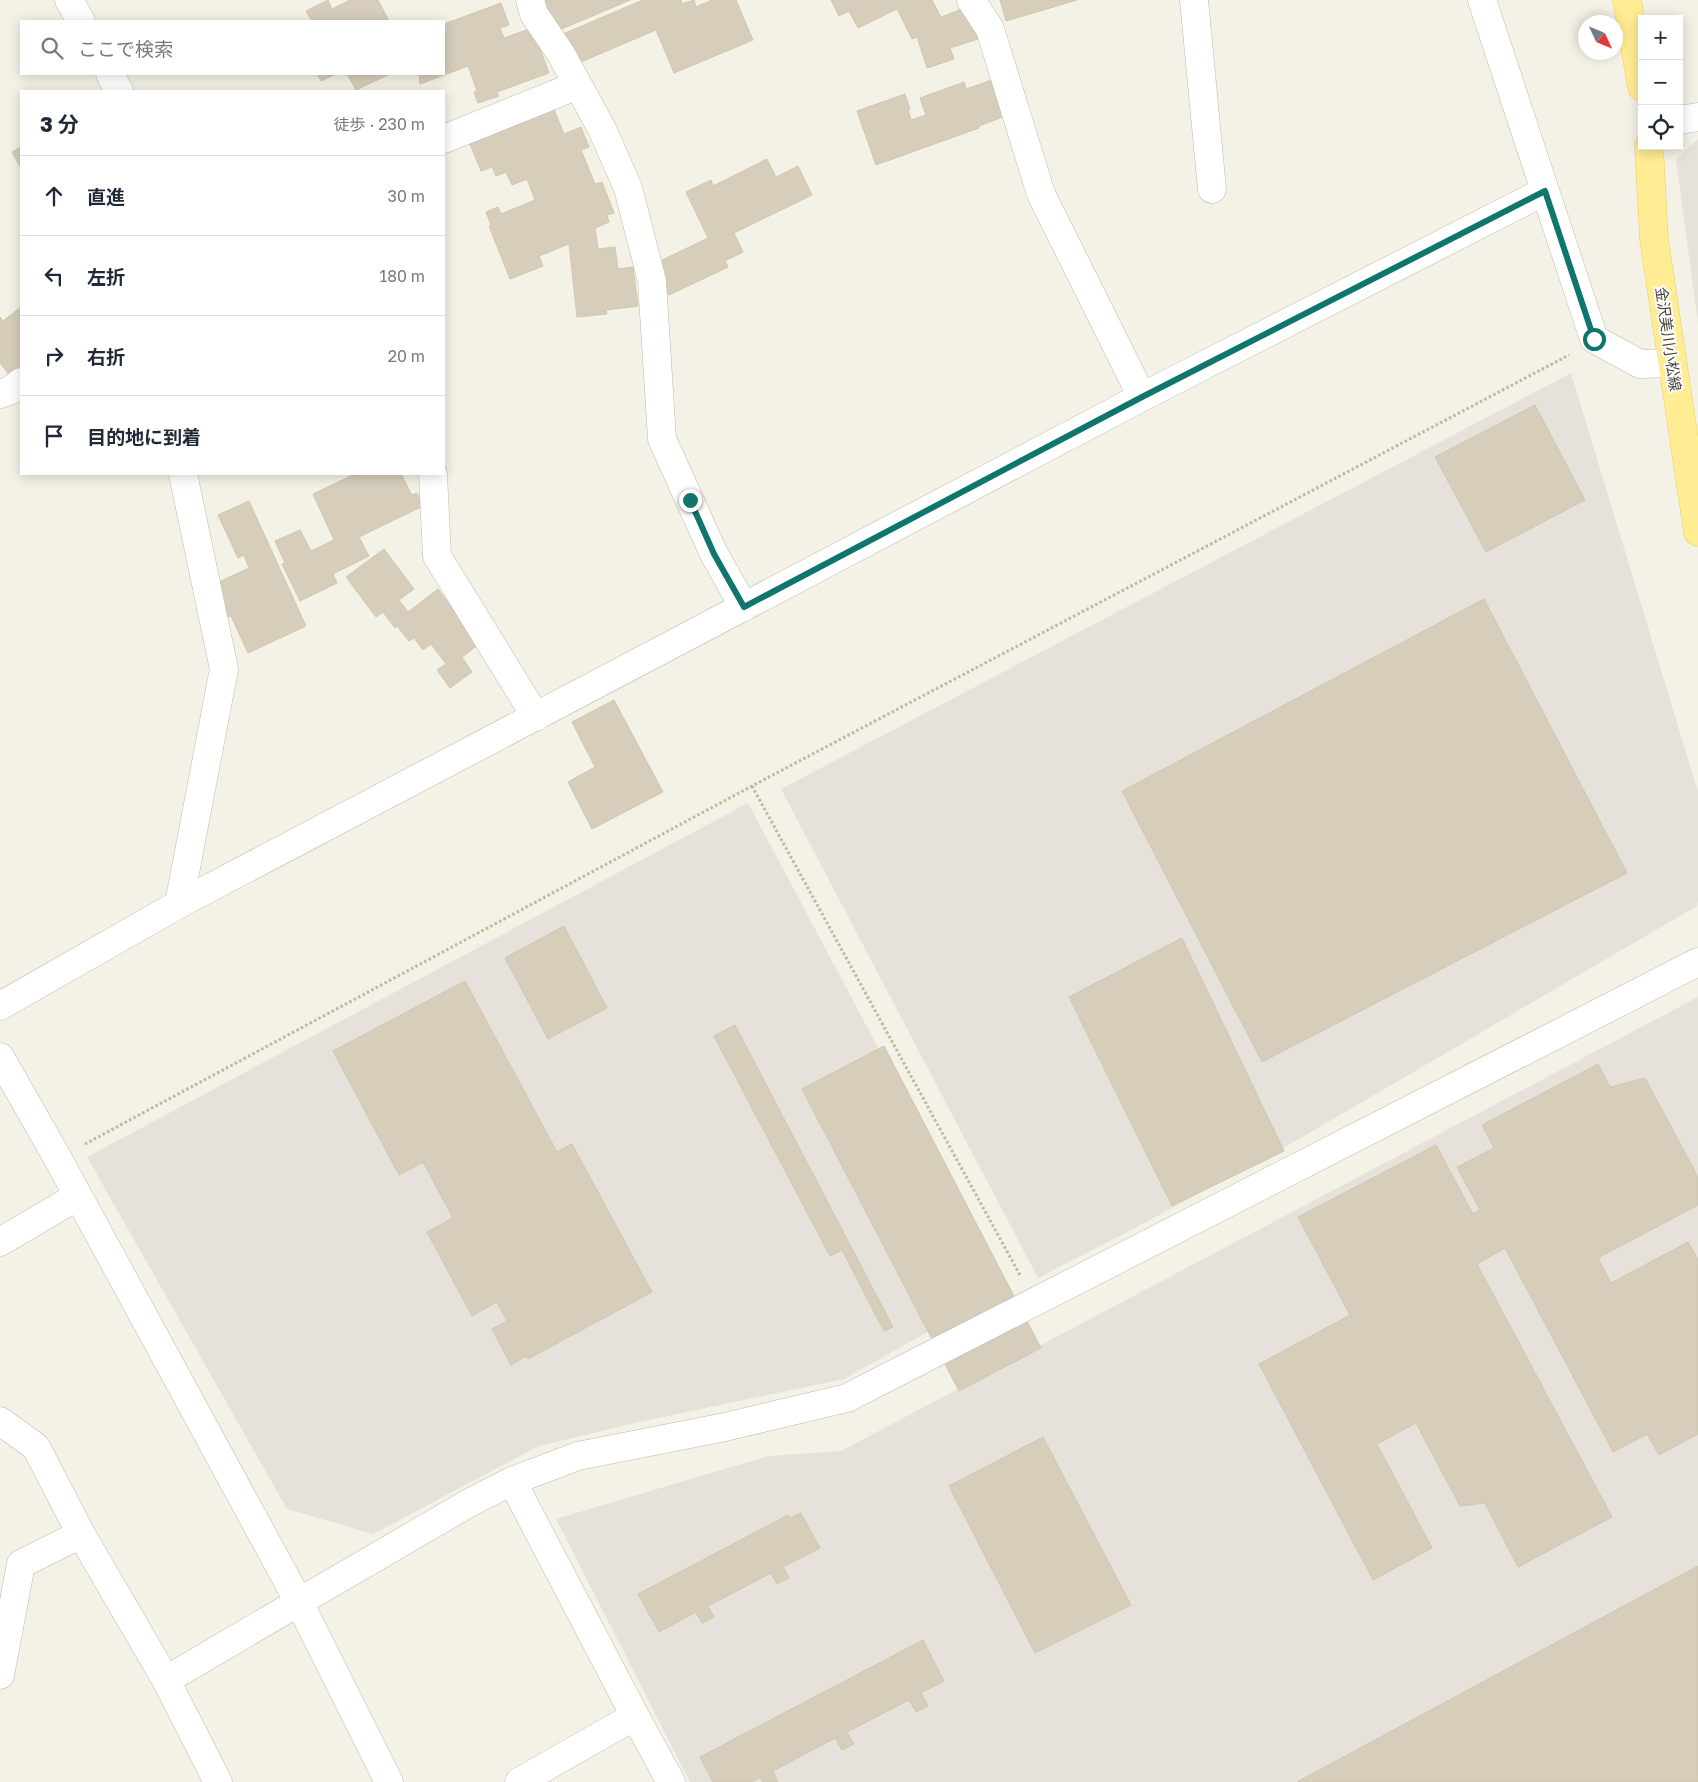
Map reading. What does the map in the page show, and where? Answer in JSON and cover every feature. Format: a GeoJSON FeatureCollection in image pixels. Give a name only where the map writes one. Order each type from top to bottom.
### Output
{"type":"FeatureCollection","features":[{"type":"Feature","properties":{"kind":"main road"},"geometry":{"type":"LineString","coordinates":[[1627,0],[1638,64]]}},
{"type":"Feature","properties":{"kind":"main road","name":"金沢美川小松線"},"geometry":{"type":"LineString","coordinates":[[1649,150],[1654,239],[1698,532]]}},
{"type":"Feature","properties":{"kind":"street"},"geometry":{"type":"LineString","coordinates":[[69,0],[80,20]]}},
{"type":"Feature","properties":{"kind":"street"},"geometry":{"type":"LineString","coordinates":[[530,0],[534,14],[561,54],[602,129],[628,188],[652,281],[662,439],[714,554],[744,607]]}},
{"type":"Feature","properties":{"kind":"street"},"geometry":{"type":"LineString","coordinates":[[971,0],[990,29],[1041,194],[1142,397]]}},
{"type":"Feature","properties":{"kind":"street"},"geometry":{"type":"LineString","coordinates":[[1194,0],[1212,188]]}},
{"type":"Feature","properties":{"kind":"street"},"geometry":{"type":"LineString","coordinates":[[1482,0],[1594,339],[1640,364],[1672,363]]}},
{"type":"Feature","properties":{"kind":"street"},"geometry":{"type":"LineString","coordinates":[[111,75],[118,90]]}},
{"type":"Feature","properties":{"kind":"street"},"geometry":{"type":"LineString","coordinates":[[445,139],[578,85]]}},
{"type":"Feature","properties":{"kind":"street"},"geometry":{"type":"LineString","coordinates":[[1683,119],[1698,117]]}},
{"type":"Feature","properties":{"kind":"street"},"geometry":{"type":"LineString","coordinates":[[0,1006],[179,904],[1142,397],[1545,191]]}},
{"type":"Feature","properties":{"kind":"street"},"geometry":{"type":"LineString","coordinates":[[0,394],[11,390],[20,383]]}},
{"type":"Feature","properties":{"kind":"street"},"geometry":{"type":"LineString","coordinates":[[179,904],[224,669],[183,475]]}},
{"type":"Feature","properties":{"kind":"street"},"geometry":{"type":"LineString","coordinates":[[433,475],[437,556],[536,717]]}},
{"type":"Feature","properties":{"kind":"street"},"geometry":{"type":"LineString","coordinates":[[166,1680],[460,1508],[512,1481],[578,1456],[725,1427],[847,1398],[1698,962]]}},
{"type":"Feature","properties":{"kind":"street"},"geometry":{"type":"LineString","coordinates":[[0,1058],[57,1157],[299,1602],[390,1782]]}},
{"type":"Feature","properties":{"kind":"street"},"geometry":{"type":"LineString","coordinates":[[0,1242],[78,1196]]}},
{"type":"Feature","properties":{"kind":"street"},"geometry":{"type":"LineString","coordinates":[[0,1421],[36,1447],[81,1534],[166,1680],[218,1782]]}},
{"type":"Feature","properties":{"kind":"street"},"geometry":{"type":"LineString","coordinates":[[512,1481],[671,1782]]}},
{"type":"Feature","properties":{"kind":"street"},"geometry":{"type":"LineString","coordinates":[[0,1675],[21,1564],[81,1534]]}},
{"type":"Feature","properties":{"kind":"street"},"geometry":{"type":"LineString","coordinates":[[519,1782],[635,1716]]}},
{"type":"Feature","properties":{"kind":"path"},"geometry":{"type":"LineString","coordinates":[[57,1157],[752,786],[1563,360],[1594,339]]}},
{"type":"Feature","properties":{"kind":"path"},"geometry":{"type":"LineString","coordinates":[[752,786],[1035,1302]]}},
{"type":"Feature","properties":{"kind":"shaded area"},"geometry":{"type":"Polygon","coordinates":[[[1698,139],[1698,323],[1676,159],[1698,139]]]}},
{"type":"Feature","properties":{"kind":"shaded area"},"geometry":{"type":"Polygon","coordinates":[[[1571,373],[1698,792],[1697,906],[1299,1139],[1038,1278],[781,789],[1571,373]]]}},
{"type":"Feature","properties":{"kind":"shaded area"},"geometry":{"type":"Polygon","coordinates":[[[748,803],[1006,1288],[844,1379],[639,1422],[539,1446],[373,1534],[287,1509],[87,1157],[748,803]]]}},
{"type":"Feature","properties":{"kind":"shaded area"},"geometry":{"type":"Polygon","coordinates":[[[1698,997],[1698,1782],[690,1782],[556,1519],[768,1456],[841,1451],[1698,997]]]}},
{"type":"Feature","properties":{"kind":"building"},"geometry":{"type":"Polygon","coordinates":[[[328,0],[332,9],[350,0],[378,0],[388,20],[311,20],[306,11],[328,0]]]}},
{"type":"Feature","properties":{"kind":"building"},"geometry":{"type":"Polygon","coordinates":[[[544,0],[630,0],[557,31],[544,0]]]}},
{"type":"Feature","properties":{"kind":"building"},"geometry":{"type":"Polygon","coordinates":[[[643,0],[681,0],[682,4],[694,0],[696,7],[712,0],[736,0],[753,40],[674,73],[656,30],[576,64],[563,34],[643,0]]]}},
{"type":"Feature","properties":{"kind":"building"},"geometry":{"type":"Polygon","coordinates":[[[831,0],[932,0],[941,17],[967,7],[978,39],[950,48],[954,59],[927,68],[917,37],[912,39],[897,9],[858,28],[849,11],[839,16],[831,0]]]}},
{"type":"Feature","properties":{"kind":"building"},"geometry":{"type":"Polygon","coordinates":[[[1000,0],[1077,0],[1006,21],[1000,0]]]}},
{"type":"Feature","properties":{"kind":"building"},"geometry":{"type":"Polygon","coordinates":[[[501,3],[509,25],[500,28],[504,38],[532,28],[549,73],[497,92],[499,96],[478,103],[474,92],[477,91],[468,66],[445,75],[445,24],[501,3]]]}},
{"type":"Feature","properties":{"kind":"building"},"geometry":{"type":"Polygon","coordinates":[[[318,75],[334,75],[321,81],[318,75]]]}},
{"type":"Feature","properties":{"kind":"building"},"geometry":{"type":"Polygon","coordinates":[[[348,75],[388,75],[356,90],[348,75]]]}},
{"type":"Feature","properties":{"kind":"building"},"geometry":{"type":"Polygon","coordinates":[[[419,75],[444,75],[420,84],[419,75]]]}},
{"type":"Feature","properties":{"kind":"building"},"geometry":{"type":"Polygon","coordinates":[[[995,79],[1008,115],[979,126],[979,128],[876,165],[857,111],[905,94],[911,120],[926,115],[920,98],[964,82],[966,89],[995,79]]]}},
{"type":"Feature","properties":{"kind":"building"},"geometry":{"type":"Polygon","coordinates":[[[550,100],[564,134],[581,127],[589,147],[581,150],[595,184],[602,182],[614,213],[607,215],[609,222],[595,228],[598,249],[615,247],[618,269],[633,267],[638,306],[606,310],[607,314],[577,317],[569,244],[539,256],[543,266],[510,279],[489,226],[491,225],[486,212],[498,207],[501,214],[535,200],[527,179],[512,185],[506,172],[496,176],[492,167],[481,171],[468,139],[550,100]]]}},
{"type":"Feature","properties":{"kind":"building"},"geometry":{"type":"Polygon","coordinates":[[[20,148],[20,166],[12,152],[20,148]]]}},
{"type":"Feature","properties":{"kind":"building"},"geometry":{"type":"Polygon","coordinates":[[[767,159],[776,177],[798,166],[812,195],[734,233],[743,252],[725,261],[728,267],[669,295],[654,264],[708,238],[686,192],[711,180],[713,186],[767,159]]]}},
{"type":"Feature","properties":{"kind":"building"},"geometry":{"type":"Polygon","coordinates":[[[20,308],[20,368],[10,376],[0,363],[0,317],[3,321],[20,308]]]}},
{"type":"Feature","properties":{"kind":"building"},"geometry":{"type":"Polygon","coordinates":[[[1535,405],[1585,500],[1486,552],[1435,457],[1535,405]]]}},
{"type":"Feature","properties":{"kind":"building"},"geometry":{"type":"Polygon","coordinates":[[[353,475],[402,475],[412,495],[417,493],[423,506],[359,537],[369,556],[333,574],[337,583],[300,601],[282,564],[285,563],[275,541],[300,530],[311,551],[334,540],[313,494],[353,475]]]}},
{"type":"Feature","properties":{"kind":"building"},"geometry":{"type":"Polygon","coordinates":[[[249,501],[306,626],[248,653],[231,616],[225,618],[210,586],[249,568],[244,555],[238,558],[218,515],[249,501]]]}},
{"type":"Feature","properties":{"kind":"building"},"geometry":{"type":"Polygon","coordinates":[[[384,549],[414,589],[399,600],[408,612],[438,589],[479,644],[462,657],[472,672],[450,688],[437,670],[446,664],[431,644],[423,650],[414,638],[409,641],[397,626],[395,628],[383,612],[376,617],[346,577],[384,549]]]}},
{"type":"Feature","properties":{"kind":"building"},"geometry":{"type":"Polygon","coordinates":[[[1484,599],[1627,873],[1262,1062],[1122,791],[1484,599]]]}},
{"type":"Feature","properties":{"kind":"building"},"geometry":{"type":"Polygon","coordinates":[[[614,700],[663,792],[592,829],[568,782],[595,767],[572,722],[614,700]]]}},
{"type":"Feature","properties":{"kind":"building"},"geometry":{"type":"Polygon","coordinates":[[[564,926],[607,1008],[548,1039],[505,958],[564,926]]]}},
{"type":"Feature","properties":{"kind":"building"},"geometry":{"type":"Polygon","coordinates":[[[1182,938],[1284,1151],[1172,1206],[1069,997],[1182,938]]]}},
{"type":"Feature","properties":{"kind":"building"},"geometry":{"type":"Polygon","coordinates":[[[465,981],[557,1152],[572,1144],[652,1292],[528,1359],[526,1356],[511,1365],[492,1329],[507,1321],[497,1302],[472,1316],[427,1232],[453,1218],[423,1162],[399,1175],[333,1051],[465,981]]]}},
{"type":"Feature","properties":{"kind":"building"},"geometry":{"type":"Polygon","coordinates":[[[735,1025],[893,1327],[884,1331],[842,1250],[830,1256],[714,1036],[735,1025]]]}},
{"type":"Feature","properties":{"kind":"building"},"geometry":{"type":"Polygon","coordinates":[[[884,1046],[1041,1348],[959,1391],[802,1089],[884,1046]]]}},
{"type":"Feature","properties":{"kind":"building"},"geometry":{"type":"Polygon","coordinates":[[[1598,1064],[1610,1087],[1645,1078],[1698,1177],[1698,1205],[1598,1258],[1611,1283],[1688,1242],[1698,1260],[1698,1434],[1659,1455],[1647,1434],[1613,1452],[1505,1248],[1477,1264],[1612,1517],[1518,1567],[1485,1503],[1460,1506],[1416,1423],[1377,1444],[1432,1548],[1373,1580],[1259,1364],[1350,1315],[1298,1217],[1436,1145],[1473,1214],[1480,1210],[1457,1167],[1494,1148],[1482,1125],[1598,1064]]]}},
{"type":"Feature","properties":{"kind":"building"},"geometry":{"type":"Polygon","coordinates":[[[1043,1437],[1131,1605],[1035,1653],[949,1486],[1043,1437]]]}},
{"type":"Feature","properties":{"kind":"building"},"geometry":{"type":"Polygon","coordinates":[[[801,1513],[820,1548],[783,1567],[789,1578],[777,1584],[771,1573],[708,1606],[714,1617],[702,1623],[696,1612],[659,1632],[638,1594],[788,1515],[790,1518],[801,1513]]]}},
{"type":"Feature","properties":{"kind":"building"},"geometry":{"type":"Polygon","coordinates":[[[1698,1566],[1698,1782],[1297,1782],[1698,1566]]]}},
{"type":"Feature","properties":{"kind":"building"},"geometry":{"type":"Polygon","coordinates":[[[923,1640],[944,1681],[921,1693],[928,1706],[916,1712],[909,1700],[847,1732],[854,1744],[842,1750],[835,1738],[773,1771],[778,1782],[763,1782],[760,1778],[752,1782],[713,1782],[700,1757],[923,1640]]]}},
{"type":"Feature","properties":{"kind":"route"},"geometry":{"type":"LineString","coordinates":[[690,500],[714,554],[744,607],[1142,397],[1545,191],[1594,339]]}}]}
